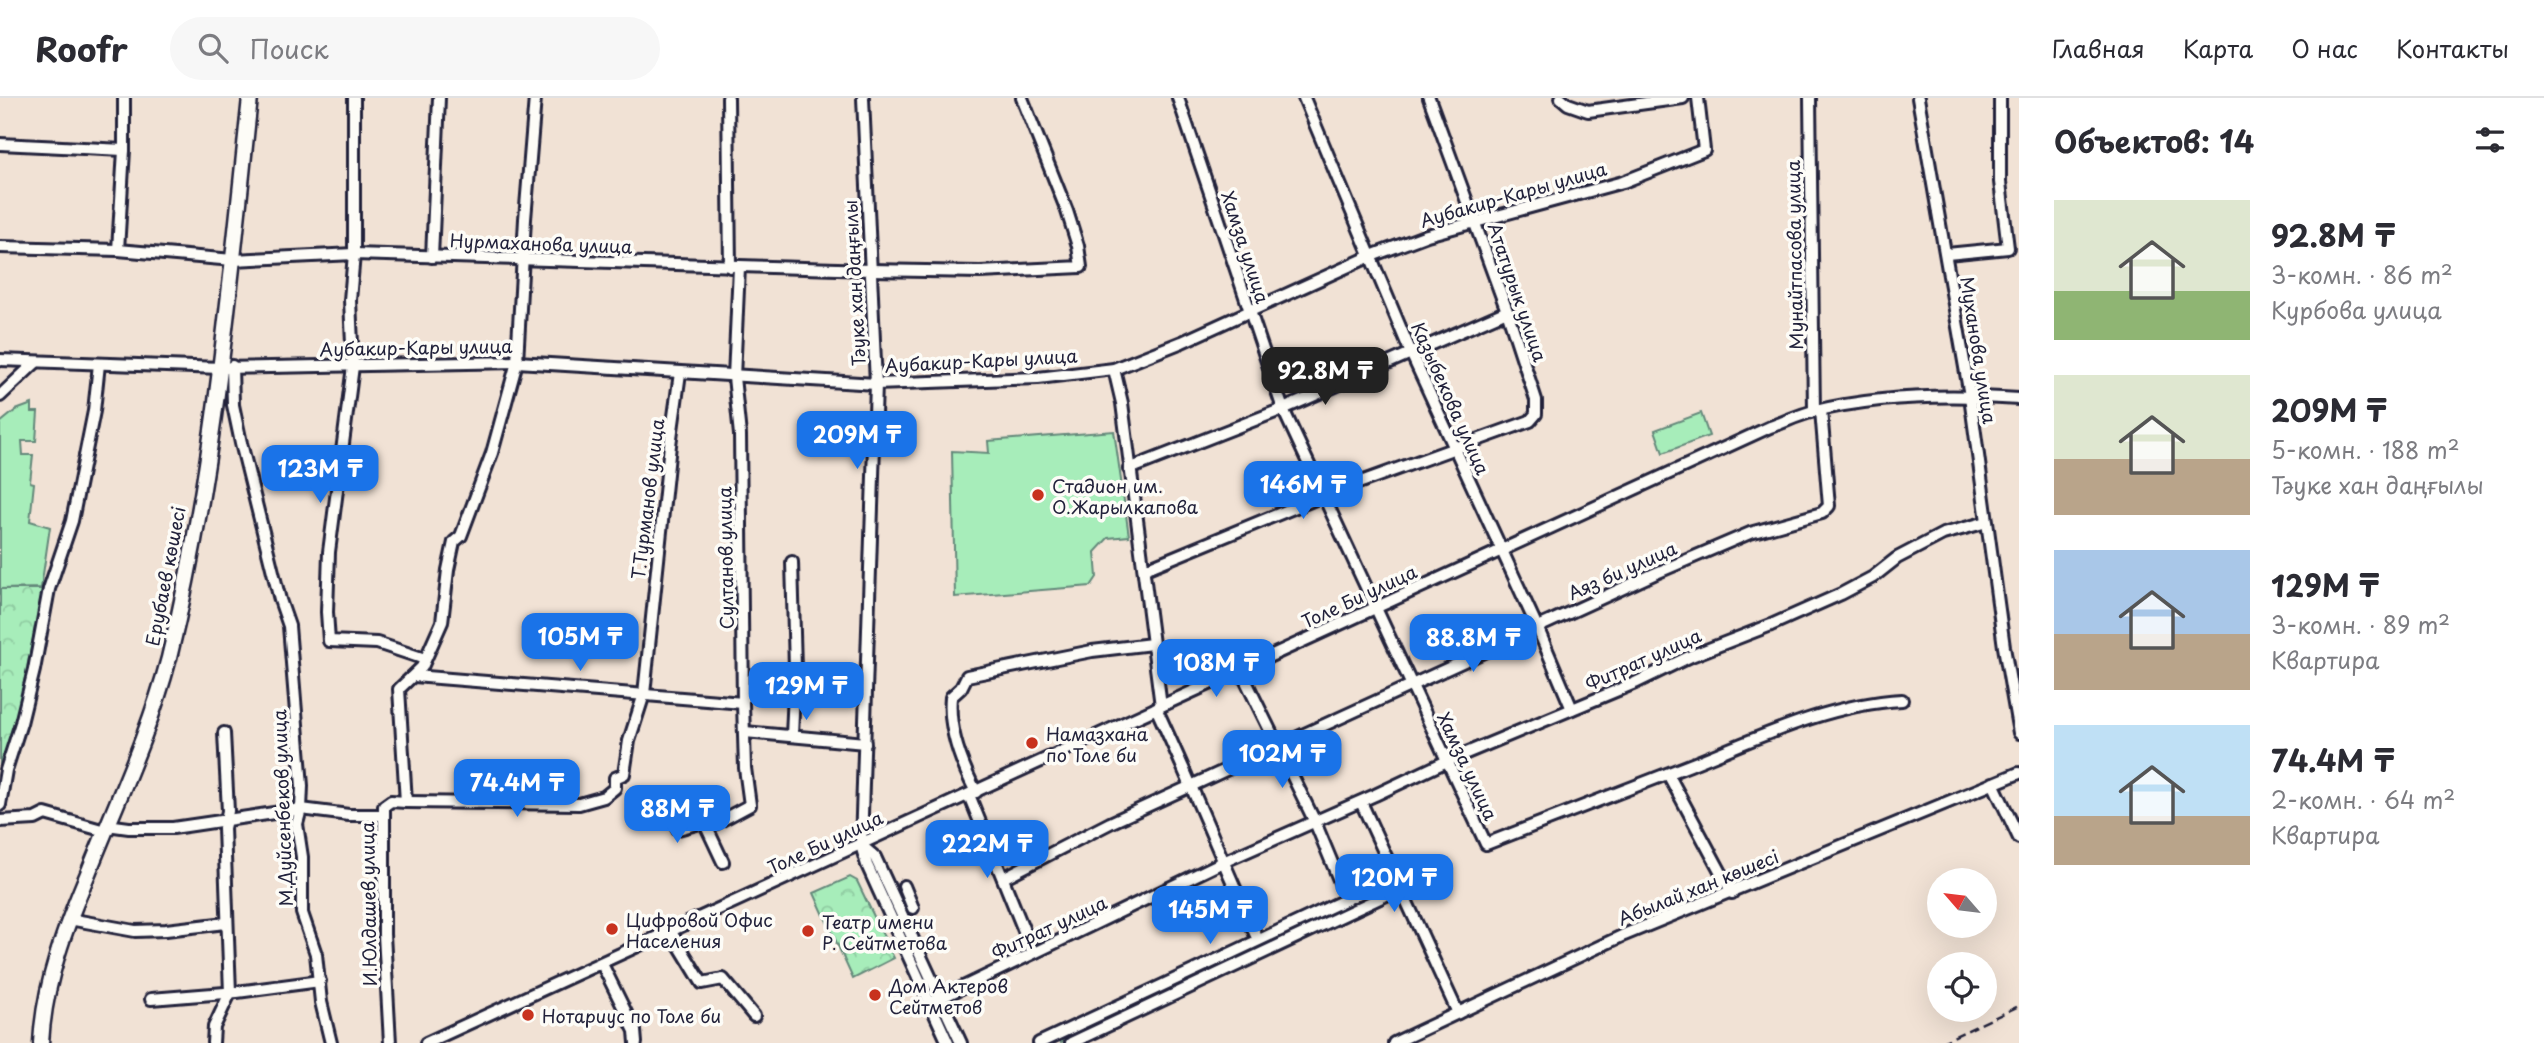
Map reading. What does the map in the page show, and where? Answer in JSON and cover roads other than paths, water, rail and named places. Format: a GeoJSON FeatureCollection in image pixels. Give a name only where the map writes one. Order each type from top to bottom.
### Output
{"type":"FeatureCollection","features":[{"type":"Feature","properties":{"kind":"main road","name":"Ерубаев көшесі"},"geometry":{"type":"LineString","coordinates":[[41,1043],[57,956],[69,919],[136,757],[169,659],[226,367],[233,260],[250,98]]}},
{"type":"Feature","properties":{"kind":"street"},"geometry":{"type":"LineString","coordinates":[[118,250],[124,98]]}},
{"type":"Feature","properties":{"kind":"street"},"geometry":{"type":"LineString","coordinates":[[354,98],[354,254],[351,300],[353,366],[329,552],[329,641],[377,643],[425,659]]}},
{"type":"Feature","properties":{"kind":"street"},"geometry":{"type":"LineString","coordinates":[[432,257],[439,98]]}},
{"type":"Feature","properties":{"kind":"street"},"geometry":{"type":"LineString","coordinates":[[406,802],[399,689],[422,667],[442,622],[454,542],[461,536],[492,453],[517,362],[535,98]]}},
{"type":"Feature","properties":{"kind":"street","name":"Султанов улица"},"geometry":{"type":"LineString","coordinates":[[674,817],[678,829],[700,823],[711,825],[750,805],[745,768],[740,435],[734,377],[734,267],[728,98]]}},
{"type":"Feature","properties":{"kind":"street","name":"Тәуке хан даңғылы"},"geometry":{"type":"LineString","coordinates":[[863,98],[876,384],[861,845],[867,865],[935,1000],[961,1043]]}},
{"type":"Feature","properties":{"kind":"street","name":"Нурмаханова улица"},"geometry":{"type":"LineString","coordinates":[[0,247],[118,250],[233,260],[354,254],[980,272],[1081,267],[1078,246],[1067,211],[1021,98]]}},
{"type":"Feature","properties":{"kind":"street","name":"Хамза улица"},"geometry":{"type":"LineString","coordinates":[[1178,98],[1283,409],[1486,844],[1780,729],[1846,707],[1902,700]]}},
{"type":"Feature","properties":{"kind":"street","name":"Казыбекова улица"},"geometry":{"type":"LineString","coordinates":[[1304,98],[1411,353],[1573,709]]}},
{"type":"Feature","properties":{"kind":"street","name":"Ататурык улица"},"geometry":{"type":"LineString","coordinates":[[1429,98],[1507,310],[1536,400],[1536,414],[1530,421],[1454,450]]}},
{"type":"Feature","properties":{"kind":"street"},"geometry":{"type":"LineString","coordinates":[[1561,98],[1568,104],[1588,111],[1683,98]]}},
{"type":"Feature","properties":{"kind":"street","name":"Аубакир-Кары улица"},"geometry":{"type":"LineString","coordinates":[[0,360],[226,367],[517,362],[876,384],[1038,378],[1114,369],[1182,342],[1371,256],[1427,235],[1623,181],[1704,150],[1698,98]]}},
{"type":"Feature","properties":{"kind":"street","name":"Мунайтпасова улица"},"geometry":{"type":"LineString","coordinates":[[1810,98],[1817,410]]}},
{"type":"Feature","properties":{"kind":"street","name":"Муханова улица"},"geometry":{"type":"LineString","coordinates":[[1918,98],[1970,396],[2019,733]]}},
{"type":"Feature","properties":{"kind":"street"},"geometry":{"type":"LineString","coordinates":[[1947,254],[2008,248],[2000,182],[2000,98]]}},
{"type":"Feature","properties":{"kind":"street"},"geometry":{"type":"LineString","coordinates":[[0,144],[124,150]]}},
{"type":"Feature","properties":{"kind":"street"},"geometry":{"type":"LineString","coordinates":[[1129,469],[1283,409],[1507,310]]}},
{"type":"Feature","properties":{"kind":"street"},"geometry":{"type":"LineString","coordinates":[[0,396],[36,362]]}},
{"type":"Feature","properties":{"kind":"street"},"geometry":{"type":"LineString","coordinates":[[0,805],[6,770],[22,723],[49,589],[72,521],[87,448],[99,364]]}},
{"type":"Feature","properties":{"kind":"street","name":"М.Дуйсенбеков улица"},"geometry":{"type":"LineString","coordinates":[[226,367],[241,443],[280,600],[289,626],[302,786],[297,824],[302,857],[302,913],[316,954],[321,1002],[331,1043]]}},
{"type":"Feature","properties":{"kind":"street"},"geometry":{"type":"LineString","coordinates":[[1114,369],[1122,403],[1129,469],[1145,569],[1158,707],[1193,787],[1208,830],[1258,940]]}},
{"type":"Feature","properties":{"kind":"street","name":"Т.Турманов улица"},"geometry":{"type":"LineString","coordinates":[[406,802],[579,804],[604,797],[615,789],[615,778],[624,774],[629,741],[644,694],[680,373]]}},
{"type":"Feature","properties":{"kind":"street","name":"Толе Би улица"},"geometry":{"type":"LineString","coordinates":[[426,1043],[1770,427],[1817,410],[1887,398],[1970,396],[2019,399]]}},
{"type":"Feature","properties":{"kind":"street","name":"Аяз би улица"},"geometry":{"type":"LineString","coordinates":[[1003,878],[1110,823],[1654,574],[1750,533],[1822,513],[1829,506],[1817,410]]}},
{"type":"Feature","properties":{"kind":"street"},"geometry":{"type":"LineString","coordinates":[[1145,569],[1325,495],[1454,450]]}},
{"type":"Feature","properties":{"kind":"street","name":"Фитрат улица"},"geometry":{"type":"LineString","coordinates":[[935,1000],[1223,862],[1447,761],[1840,594],[1873,577],[1897,558],[1943,534],[1987,522]]}},
{"type":"Feature","properties":{"kind":"street"},"geometry":{"type":"LineString","coordinates":[[792,562],[795,668],[792,736]]}},
{"type":"Feature","properties":{"kind":"street"},"geometry":{"type":"LineString","coordinates":[[1033,953],[1003,878],[957,747],[949,711],[951,696],[961,688],[967,676],[1092,651],[1152,644]]}},
{"type":"Feature","properties":{"kind":"street"},"geometry":{"type":"LineString","coordinates":[[1241,671],[1315,822],[1346,899]]}},
{"type":"Feature","properties":{"kind":"street"},"geometry":{"type":"LineString","coordinates":[[414,676],[743,702]]}},
{"type":"Feature","properties":{"kind":"street"},"geometry":{"type":"LineString","coordinates":[[745,732],[865,743]]}},
{"type":"Feature","properties":{"kind":"street"},"geometry":{"type":"LineString","coordinates":[[213,1043],[214,1027],[230,993],[226,923],[224,828],[228,811],[224,733]]}},
{"type":"Feature","properties":{"kind":"street","name":"Абылай хан көшесі"},"geometry":{"type":"LineString","coordinates":[[1394,1043],[1624,935],[2019,773]]}},
{"type":"Feature","properties":{"kind":"street"},"geometry":{"type":"LineString","coordinates":[[1668,774],[1732,892]]}},
{"type":"Feature","properties":{"kind":"street"},"geometry":{"type":"LineString","coordinates":[[1993,783],[2019,838]]}},
{"type":"Feature","properties":{"kind":"street","name":"И.Юлдашев улица"},"geometry":{"type":"LineString","coordinates":[[390,1043],[384,934],[384,806],[391,801],[406,802]]}},
{"type":"Feature","properties":{"kind":"street"},"geometry":{"type":"LineString","coordinates":[[1361,802],[1458,1013]]}},
{"type":"Feature","properties":{"kind":"street"},"geometry":{"type":"LineString","coordinates":[[0,821],[35,819],[46,814],[106,828],[173,828],[301,809],[349,815],[384,815]]}},
{"type":"Feature","properties":{"kind":"street"},"geometry":{"type":"LineString","coordinates":[[711,825],[707,828],[723,862]]}},
{"type":"Feature","properties":{"kind":"street"},"geometry":{"type":"LineString","coordinates":[[1039,1043],[1394,877]]}},
{"type":"Feature","properties":{"kind":"street"},"geometry":{"type":"LineString","coordinates":[[904,886],[913,908]]}},
{"type":"Feature","properties":{"kind":"street"},"geometry":{"type":"LineString","coordinates":[[1071,1043],[1399,889]]}},
{"type":"Feature","properties":{"kind":"street"},"geometry":{"type":"LineString","coordinates":[[69,919],[135,931],[226,923]]}},
{"type":"Feature","properties":{"kind":"street"},"geometry":{"type":"LineString","coordinates":[[671,932],[702,983],[723,979],[754,1016]]}},
{"type":"Feature","properties":{"kind":"street"},"geometry":{"type":"LineString","coordinates":[[602,964],[635,1031],[636,1043]]}},
{"type":"Feature","properties":{"kind":"street"},"geometry":{"type":"LineString","coordinates":[[151,999],[230,993],[320,981]]}},
{"type":"Feature","properties":{"kind":"street","name":"Тәуке хан даңғылы"},"geometry":{"type":"LineString","coordinates":[[935,1000],[948,1043]]}},
{"type":"Feature","properties":{"kind":"railway"},"geometry":{"type":"LineString","coordinates":[[1940,1043],[2019,1006]]}},
{"type":"Feature","properties":{"kind":"place","name":"Стадион им. О.Жарылкапова"},"geometry":{"type":"Point","coordinates":[1038,495]}},
{"type":"Feature","properties":{"kind":"place","name":"Намазхана по Толе би"},"geometry":{"type":"Point","coordinates":[1032,743]}},
{"type":"Feature","properties":{"kind":"place","name":"Цифровой Офис Населения"},"geometry":{"type":"Point","coordinates":[612,929]}},
{"type":"Feature","properties":{"kind":"place","name":"Театр имени Р. Сейтметова"},"geometry":{"type":"Point","coordinates":[808,931]}},
{"type":"Feature","properties":{"kind":"place","name":"Дом Актеров Сейтметов"},"geometry":{"type":"Point","coordinates":[875,995]}},
{"type":"Feature","properties":{"kind":"place","name":"Нотариус по Толе би"},"geometry":{"type":"Point","coordinates":[528,1015]}}]}
